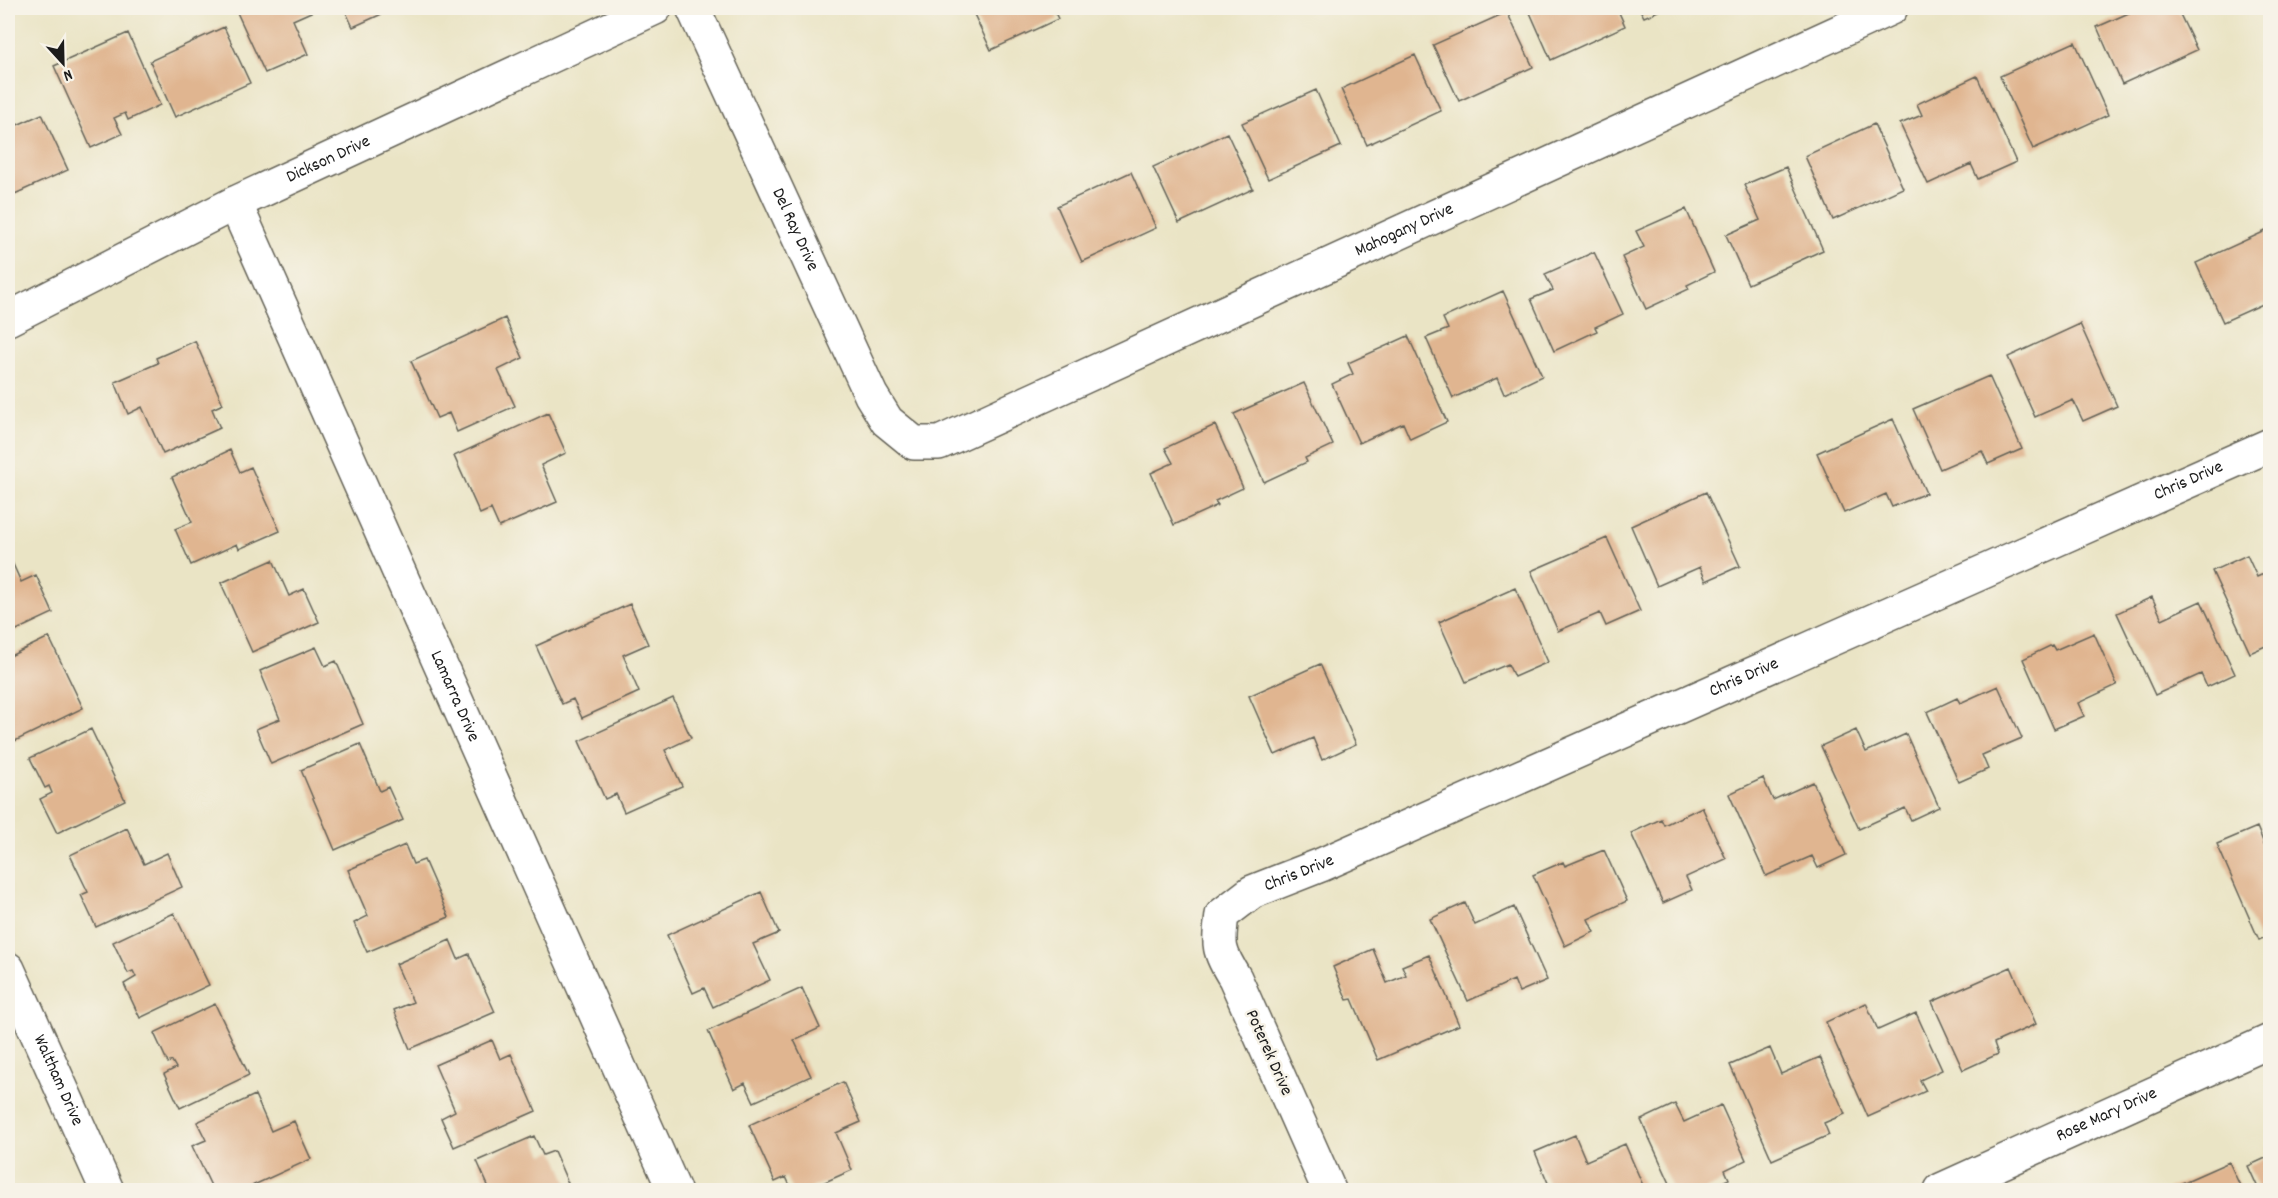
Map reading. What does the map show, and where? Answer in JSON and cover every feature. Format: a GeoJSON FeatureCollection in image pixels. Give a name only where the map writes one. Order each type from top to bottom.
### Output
{"type":"FeatureCollection","features":[{"type":"Feature","properties":{"kind":"street","name":"Dickson Drive"},"geometry":{"type":"LineString","coordinates":[[8,319],[235,202],[655,8]]}},
{"type":"Feature","properties":{"kind":"street","name":"Del Ray Drive"},"geometry":{"type":"LineString","coordinates":[[693,8],[871,395],[887,421],[914,443]]}},
{"type":"Feature","properties":{"kind":"street","name":"Mahogany Drive"},"geometry":{"type":"LineString","coordinates":[[914,443],[939,443],[1891,8]]}},
{"type":"Feature","properties":{"kind":"street","name":"Lamarra Drive"},"geometry":{"type":"LineString","coordinates":[[235,202],[674,1191]]}},
{"type":"Feature","properties":{"kind":"street","name":"Chris Drive"},"geometry":{"type":"LineString","coordinates":[[1222,915],[1252,892],[1321,865],[2271,445]]}},
{"type":"Feature","properties":{"kind":"street","name":"Poterek Drive"},"geometry":{"type":"LineString","coordinates":[[1222,915],[1218,944],[1224,961],[1235,978],[1329,1191]]}},
{"type":"Feature","properties":{"kind":"street","name":"Waltham Drive"},"geometry":{"type":"LineString","coordinates":[[8,969],[107,1191]]}},
{"type":"Feature","properties":{"kind":"street","name":"Rose Mary Drive"},"geometry":{"type":"LineString","coordinates":[[1941,1191],[2271,1041]]}},
{"type":"Feature","properties":{"kind":"building"},"geometry":{"type":"Polygon","coordinates":[[[235,8],[320,8],[293,20],[308,54],[265,73],[235,8]]]}},
{"type":"Feature","properties":{"kind":"building"},"geometry":{"type":"Polygon","coordinates":[[[344,8],[395,8],[353,27],[344,8]]]}},
{"type":"Feature","properties":{"kind":"building"},"geometry":{"type":"Polygon","coordinates":[[[971,8],[1053,8],[1058,19],[991,50],[971,8]]]}},
{"type":"Feature","properties":{"kind":"building"},"geometry":{"type":"Polygon","coordinates":[[[1528,8],[1617,8],[1625,26],[1551,60],[1528,8]]]}},
{"type":"Feature","properties":{"kind":"building"},"geometry":{"type":"Polygon","coordinates":[[[1639,8],[1665,8],[1644,17],[1639,8]]]}},
{"type":"Feature","properties":{"kind":"building"},"geometry":{"type":"Polygon","coordinates":[[[2140,8],[2177,8],[2197,50],[2122,84],[2097,27],[2140,8]]]}},
{"type":"Feature","properties":{"kind":"building"},"geometry":{"type":"Polygon","coordinates":[[[1507,12],[1533,67],[1459,101],[1433,45],[1507,12]]]}},
{"type":"Feature","properties":{"kind":"building"},"geometry":{"type":"Polygon","coordinates":[[[224,27],[250,83],[175,117],[150,61],[224,27]]]}},
{"type":"Feature","properties":{"kind":"building"},"geometry":{"type":"Polygon","coordinates":[[[128,33],[160,105],[128,120],[125,113],[114,118],[122,134],[91,148],[54,66],[128,33]]]}},
{"type":"Feature","properties":{"kind":"building"},"geometry":{"type":"Polygon","coordinates":[[[2075,42],[2108,115],[2033,149],[2000,76],[2075,42]]]}},
{"type":"Feature","properties":{"kind":"building"},"geometry":{"type":"Polygon","coordinates":[[[1415,55],[1441,111],[1367,145],[1341,89],[1415,55]]]}},
{"type":"Feature","properties":{"kind":"building"},"geometry":{"type":"Polygon","coordinates":[[[1977,76],[2016,162],[1978,179],[1971,164],[1928,184],[1900,124],[1922,115],[1917,104],[1977,76]]]}},
{"type":"Feature","properties":{"kind":"building"},"geometry":{"type":"Polygon","coordinates":[[[1316,90],[1341,146],[1268,179],[1242,123],[1316,90]]]}},
{"type":"Feature","properties":{"kind":"building"},"geometry":{"type":"Polygon","coordinates":[[[42,114],[68,170],[8,197],[8,129],[42,114]]]}},
{"type":"Feature","properties":{"kind":"building"},"geometry":{"type":"Polygon","coordinates":[[[1874,124],[1903,188],[1833,220],[1805,156],[1874,124]]]}},
{"type":"Feature","properties":{"kind":"building"},"geometry":{"type":"Polygon","coordinates":[[[1227,133],[1253,189],[1179,223],[1153,167],[1227,133]]]}},
{"type":"Feature","properties":{"kind":"building"},"geometry":{"type":"Polygon","coordinates":[[[1786,167],[1823,250],[1748,284],[1726,235],[1760,220],[1744,185],[1786,167]]]}},
{"type":"Feature","properties":{"kind":"building"},"geometry":{"type":"Polygon","coordinates":[[[1131,172],[1156,228],[1082,262],[1057,206],[1131,172]]]}},
{"type":"Feature","properties":{"kind":"building"},"geometry":{"type":"Polygon","coordinates":[[[1686,209],[1714,272],[1687,285],[1689,289],[1646,309],[1622,257],[1644,247],[1636,231],[1686,209]]]}},
{"type":"Feature","properties":{"kind":"building"},"geometry":{"type":"Polygon","coordinates":[[[2270,229],[2270,316],[2265,303],[2223,322],[2196,263],[2270,229]]]}},
{"type":"Feature","properties":{"kind":"building"},"geometry":{"type":"Polygon","coordinates":[[[1594,252],[1623,314],[1595,327],[1597,331],[1554,351],[1531,299],[1553,290],[1545,274],[1594,252]]]}},
{"type":"Feature","properties":{"kind":"building"},"geometry":{"type":"Polygon","coordinates":[[[1503,291],[1542,376],[1504,394],[1497,378],[1453,398],[1426,338],[1448,329],[1443,318],[1503,291]]]}},
{"type":"Feature","properties":{"kind":"building"},"geometry":{"type":"Polygon","coordinates":[[[505,318],[523,358],[498,370],[515,406],[457,432],[449,413],[437,418],[411,361],[505,318]]]}},
{"type":"Feature","properties":{"kind":"building"},"geometry":{"type":"Polygon","coordinates":[[[2080,324],[2117,406],[2083,421],[2073,400],[2035,417],[2008,357],[2080,324]]]}},
{"type":"Feature","properties":{"kind":"building"},"geometry":{"type":"Polygon","coordinates":[[[1408,336],[1447,422],[1410,439],[1403,423],[1359,443],[1332,384],[1353,374],[1348,363],[1408,336]]]}},
{"type":"Feature","properties":{"kind":"building"},"geometry":{"type":"Polygon","coordinates":[[[195,341],[223,404],[212,409],[220,428],[163,454],[142,407],[128,414],[115,382],[158,363],[156,358],[195,341]]]}},
{"type":"Feature","properties":{"kind":"building"},"geometry":{"type":"Polygon","coordinates":[[[1989,376],[2022,449],[1988,464],[1982,451],[1940,469],[1913,409],[1989,376]]]}},
{"type":"Feature","properties":{"kind":"building"},"geometry":{"type":"Polygon","coordinates":[[[1304,383],[1333,445],[1305,458],[1307,462],[1264,482],[1234,414],[1304,383]]]}},
{"type":"Feature","properties":{"kind":"building"},"geometry":{"type":"Polygon","coordinates":[[[548,413],[566,453],[541,465],[557,502],[499,527],[491,509],[480,514],[454,456],[548,413]]]}},
{"type":"Feature","properties":{"kind":"building"},"geometry":{"type":"Polygon","coordinates":[[[1893,419],[1926,493],[1892,507],[1886,494],[1844,513],[1817,453],[1893,419]]]}},
{"type":"Feature","properties":{"kind":"building"},"geometry":{"type":"Polygon","coordinates":[[[1215,425],[1243,488],[1215,501],[1218,505],[1174,525],[1151,473],[1173,463],[1165,448],[1215,425]]]}},
{"type":"Feature","properties":{"kind":"building"},"geometry":{"type":"Polygon","coordinates":[[[230,450],[240,472],[251,467],[280,531],[239,549],[237,544],[191,565],[175,529],[192,522],[172,477],[230,450]]]}},
{"type":"Feature","properties":{"kind":"building"},"geometry":{"type":"Polygon","coordinates":[[[1706,492],[1740,566],[1706,581],[1700,567],[1657,586],[1631,526],[1706,492]]]}},
{"type":"Feature","properties":{"kind":"building"},"geometry":{"type":"Polygon","coordinates":[[[1607,538],[1640,611],[1606,626],[1600,613],[1558,631],[1531,571],[1607,538]]]}},
{"type":"Feature","properties":{"kind":"building"},"geometry":{"type":"Polygon","coordinates":[[[8,553],[21,582],[36,575],[53,613],[8,634],[8,553]]]}},
{"type":"Feature","properties":{"kind":"building"},"geometry":{"type":"Polygon","coordinates":[[[2247,555],[2257,577],[2270,571],[2270,644],[2250,653],[2212,571],[2247,555]]]}},
{"type":"Feature","properties":{"kind":"building"},"geometry":{"type":"Polygon","coordinates":[[[273,560],[289,596],[304,589],[319,622],[252,652],[221,583],[273,560]]]}},
{"type":"Feature","properties":{"kind":"building"},"geometry":{"type":"Polygon","coordinates":[[[1515,588],[1548,662],[1514,677],[1508,664],[1466,682],[1439,622],[1515,588]]]}},
{"type":"Feature","properties":{"kind":"building"},"geometry":{"type":"Polygon","coordinates":[[[2152,597],[2162,619],[2201,601],[2235,674],[2207,687],[2201,674],[2155,695],[2117,613],[2152,597]]]}},
{"type":"Feature","properties":{"kind":"building"},"geometry":{"type":"Polygon","coordinates":[[[630,604],[648,644],[623,655],[639,692],[582,718],[573,699],[562,704],[536,646],[630,604]]]}},
{"type":"Feature","properties":{"kind":"building"},"geometry":{"type":"Polygon","coordinates":[[[2094,633],[2117,685],[2078,703],[2084,716],[2054,729],[2023,659],[2052,645],[2055,650],[2094,633]]]}},
{"type":"Feature","properties":{"kind":"building"},"geometry":{"type":"Polygon","coordinates":[[[49,637],[83,708],[15,741],[8,726],[8,702],[10,701],[8,657],[49,637]]]}},
{"type":"Feature","properties":{"kind":"building"},"geometry":{"type":"Polygon","coordinates":[[[316,647],[325,666],[336,661],[363,724],[271,764],[256,729],[280,719],[260,671],[316,647]]]}},
{"type":"Feature","properties":{"kind":"building"},"geometry":{"type":"Polygon","coordinates":[[[1320,664],[1356,744],[1322,760],[1313,738],[1275,755],[1249,696],[1320,664]]]}},
{"type":"Feature","properties":{"kind":"building"},"geometry":{"type":"Polygon","coordinates":[[[1998,686],[2022,738],[1982,755],[1988,769],[1959,782],[1927,712],[1957,698],[1960,703],[1998,686]]]}},
{"type":"Feature","properties":{"kind":"building"},"geometry":{"type":"Polygon","coordinates":[[[673,698],[691,738],[665,750],[682,786],[624,812],[616,794],[605,799],[579,741],[673,698]]]}},
{"type":"Feature","properties":{"kind":"building"},"geometry":{"type":"Polygon","coordinates":[[[91,729],[125,800],[57,833],[40,799],[52,793],[49,786],[45,788],[30,758],[91,729]]]}},
{"type":"Feature","properties":{"kind":"building"},"geometry":{"type":"Polygon","coordinates":[[[1856,730],[1866,752],[1906,734],[1939,807],[1911,820],[1905,808],[1859,829],[1821,746],[1856,730]]]}},
{"type":"Feature","properties":{"kind":"building"},"geometry":{"type":"Polygon","coordinates":[[[360,744],[380,791],[388,787],[403,820],[335,850],[301,770],[360,744]]]}},
{"type":"Feature","properties":{"kind":"building"},"geometry":{"type":"Polygon","coordinates":[[[1763,778],[1773,800],[1813,782],[1846,855],[1818,868],[1812,856],[1766,876],[1729,794],[1763,778]]]}},
{"type":"Feature","properties":{"kind":"building"},"geometry":{"type":"Polygon","coordinates":[[[1702,807],[1726,859],[1686,877],[1692,890],[1663,903],[1631,833],[1661,819],[1664,825],[1702,807]]]}},
{"type":"Feature","properties":{"kind":"building"},"geometry":{"type":"Polygon","coordinates":[[[2257,827],[2268,853],[2270,852],[2270,935],[2259,940],[2217,844],[2257,827]]]}},
{"type":"Feature","properties":{"kind":"building"},"geometry":{"type":"Polygon","coordinates":[[[127,828],[144,864],[167,853],[182,887],[96,927],[81,895],[88,892],[70,855],[127,828]]]}},
{"type":"Feature","properties":{"kind":"building"},"geometry":{"type":"Polygon","coordinates":[[[405,845],[413,864],[424,860],[449,917],[367,952],[354,923],[368,916],[348,870],[405,845]]]}},
{"type":"Feature","properties":{"kind":"building"},"geometry":{"type":"Polygon","coordinates":[[[1604,850],[1627,901],[1588,919],[1594,932],[1565,946],[1533,875],[1563,862],[1565,866],[1604,850]]]}},
{"type":"Feature","properties":{"kind":"building"},"geometry":{"type":"Polygon","coordinates":[[[761,892],[779,933],[753,944],[770,980],[713,1007],[704,988],[693,993],[667,935],[761,892]]]}},
{"type":"Feature","properties":{"kind":"building"},"geometry":{"type":"Polygon","coordinates":[[[1465,903],[1475,925],[1514,907],[1547,980],[1519,992],[1514,980],[1468,1001],[1430,919],[1465,903]]]}},
{"type":"Feature","properties":{"kind":"building"},"geometry":{"type":"Polygon","coordinates":[[[174,913],[209,985],[140,1018],[124,984],[136,977],[133,971],[128,973],[113,942],[174,913]]]}},
{"type":"Feature","properties":{"kind":"building"},"geometry":{"type":"Polygon","coordinates":[[[450,940],[458,959],[469,954],[495,1012],[410,1049],[394,1010],[413,1002],[396,964],[450,940]]]}},
{"type":"Feature","properties":{"kind":"building"},"geometry":{"type":"Polygon","coordinates":[[[1373,949],[1387,983],[1406,975],[1402,966],[1429,955],[1459,1025],[1378,1060],[1352,999],[1347,1000],[1333,967],[1373,949]]]}},
{"type":"Feature","properties":{"kind":"building"},"geometry":{"type":"Polygon","coordinates":[[[2011,967],[2036,1024],[1994,1043],[1998,1054],[1963,1070],[1932,1002],[2011,967]]]}},
{"type":"Feature","properties":{"kind":"building"},"geometry":{"type":"Polygon","coordinates":[[[802,988],[820,1028],[794,1040],[811,1076],[754,1102],[745,1083],[734,1089],[708,1031],[802,988]]]}},
{"type":"Feature","properties":{"kind":"building"},"geometry":{"type":"Polygon","coordinates":[[[1866,1003],[1878,1030],[1916,1013],[1942,1070],[1920,1080],[1926,1091],[1868,1117],[1826,1022],[1866,1003]]]}},
{"type":"Feature","properties":{"kind":"building"},"geometry":{"type":"Polygon","coordinates":[[[215,1004],[249,1075],[180,1108],[164,1074],[176,1068],[172,1061],[168,1063],[154,1033],[215,1004]]]}},
{"type":"Feature","properties":{"kind":"building"},"geometry":{"type":"Polygon","coordinates":[[[492,1040],[500,1059],[511,1054],[536,1111],[454,1147],[441,1118],[455,1111],[435,1065],[492,1040]]]}},
{"type":"Feature","properties":{"kind":"building"},"geometry":{"type":"Polygon","coordinates":[[[1770,1048],[1781,1074],[1820,1057],[1845,1114],[1824,1123],[1829,1135],[1772,1160],[1730,1065],[1770,1048]]]}},
{"type":"Feature","properties":{"kind":"building"},"geometry":{"type":"Polygon","coordinates":[[[843,1082],[861,1122],[836,1133],[852,1170],[807,1190],[792,1190],[786,1177],[775,1182],[749,1125],[843,1082]]]}},
{"type":"Feature","properties":{"kind":"building"},"geometry":{"type":"Polygon","coordinates":[[[255,1095],[271,1131],[294,1121],[311,1159],[243,1190],[213,1190],[192,1146],[206,1140],[197,1122],[255,1095]]]}},
{"type":"Feature","properties":{"kind":"building"},"geometry":{"type":"Polygon","coordinates":[[[1675,1104],[1684,1122],[1721,1105],[1746,1160],[1725,1170],[1729,1179],[1705,1190],[1673,1190],[1641,1120],[1675,1104]]]}},
{"type":"Feature","properties":{"kind":"building"},"geometry":{"type":"Polygon","coordinates":[[[1575,1135],[1586,1161],[1625,1144],[1645,1190],[1551,1190],[1535,1152],[1575,1135]]]}},
{"type":"Feature","properties":{"kind":"building"},"geometry":{"type":"Polygon","coordinates":[[[534,1136],[543,1155],[554,1151],[571,1190],[490,1190],[477,1161],[534,1136]]]}},
{"type":"Feature","properties":{"kind":"building"},"geometry":{"type":"Polygon","coordinates":[[[2270,1144],[2270,1156],[2266,1146],[2270,1144]]]}},
{"type":"Feature","properties":{"kind":"building"},"geometry":{"type":"Polygon","coordinates":[[[2270,1156],[2270,1190],[2259,1190],[2248,1166],[2270,1156]]]}},
{"type":"Feature","properties":{"kind":"building"},"geometry":{"type":"Polygon","coordinates":[[[2229,1162],[2242,1190],[2166,1190],[2229,1162]]]}}]}
